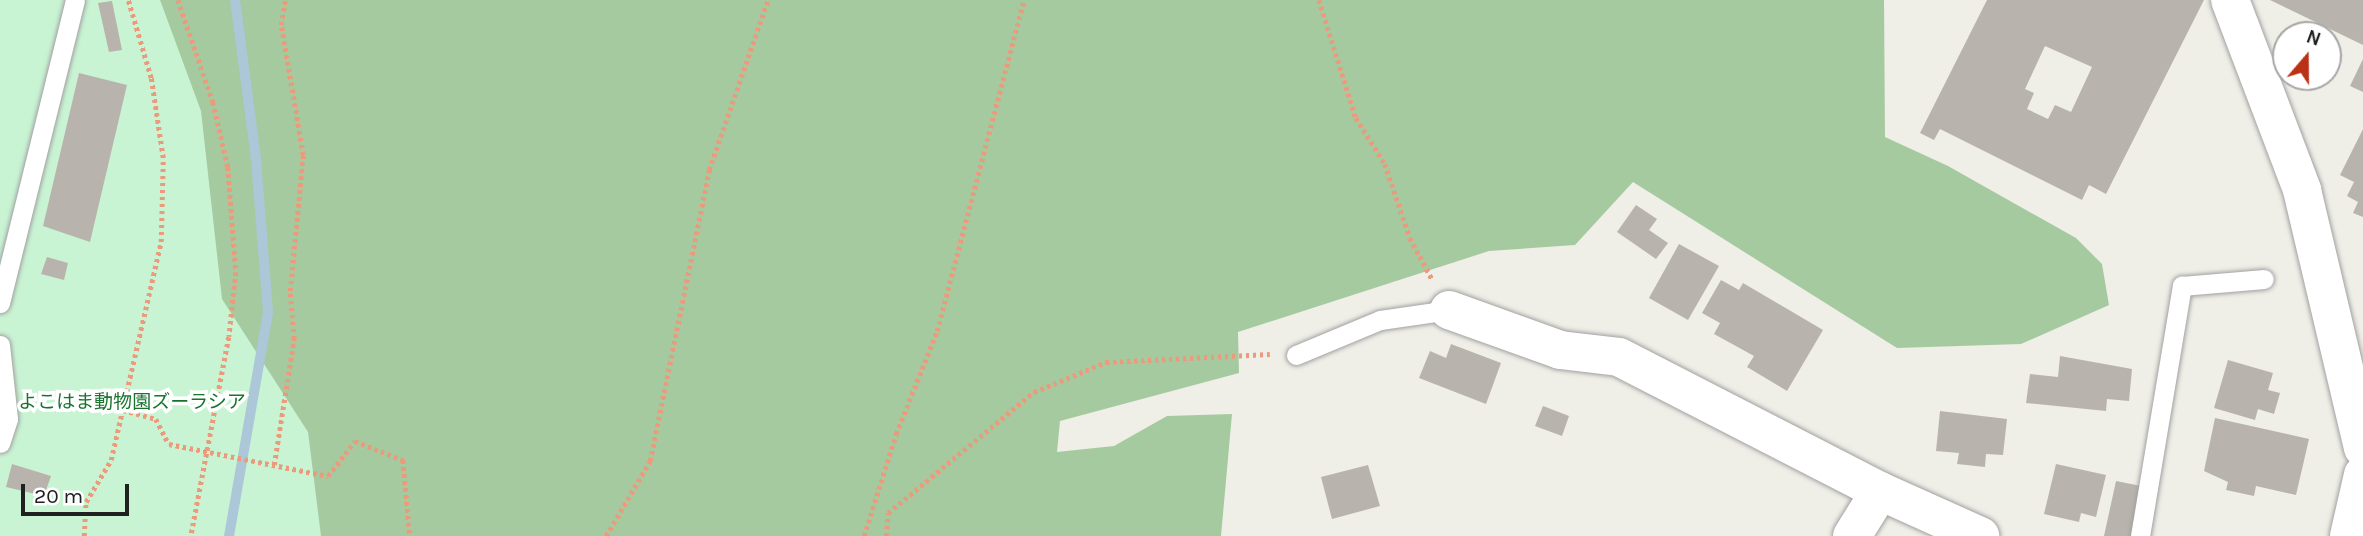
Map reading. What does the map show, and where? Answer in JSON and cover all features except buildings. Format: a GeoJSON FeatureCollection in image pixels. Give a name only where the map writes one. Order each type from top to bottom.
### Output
{"type":"FeatureCollection","features":[{"type":"Feature","properties":{"kind":"street"},"geometry":{"type":"LineString","coordinates":[[2231,0],[2302,190],[2313,268],[2363,448]]}},
{"type":"Feature","properties":{"kind":"street"},"geometry":{"type":"LineString","coordinates":[[1449,310],[1560,350],[1619,357],[1880,491],[1980,536]]}},
{"type":"Feature","properties":{"kind":"street"},"geometry":{"type":"LineString","coordinates":[[2349,536],[2363,475]]}},
{"type":"Feature","properties":{"kind":"street"},"geometry":{"type":"LineString","coordinates":[[1852,536],[1880,491]]}},
{"type":"Feature","properties":{"kind":"lane"},"geometry":{"type":"LineString","coordinates":[[0,303],[75,0]]}},
{"type":"Feature","properties":{"kind":"lane"},"geometry":{"type":"LineString","coordinates":[[2140,536],[2182,286],[2264,279]]}},
{"type":"Feature","properties":{"kind":"lane"},"geometry":{"type":"LineString","coordinates":[[1296,355],[1380,320],[1449,310]]}},
{"type":"Feature","properties":{"kind":"lane"},"geometry":{"type":"LineString","coordinates":[[0,345],[8,419],[0,443]]}},
{"type":"Feature","properties":{"kind":"path"},"geometry":{"type":"LineString","coordinates":[[84,536],[86,502],[111,460],[161,242],[163,158],[151,78],[128,0]]}},
{"type":"Feature","properties":{"kind":"path"},"geometry":{"type":"LineString","coordinates":[[178,0],[213,102],[228,167],[236,272],[229,337],[191,536]]}},
{"type":"Feature","properties":{"kind":"path"},"geometry":{"type":"LineString","coordinates":[[274,465],[293,339],[290,290],[303,155],[281,25],[285,0]]}},
{"type":"Feature","properties":{"kind":"path"},"geometry":{"type":"LineString","coordinates":[[606,536],[650,461],[709,170],[768,0]]}},
{"type":"Feature","properties":{"kind":"path"},"geometry":{"type":"LineString","coordinates":[[864,536],[896,434],[940,318],[1024,0]]}},
{"type":"Feature","properties":{"kind":"path"},"geometry":{"type":"LineString","coordinates":[[1319,0],[1356,118],[1385,164],[1410,238],[1449,310]]}},
{"type":"Feature","properties":{"kind":"path"},"geometry":{"type":"LineString","coordinates":[[886,536],[888,513],[1034,392],[1106,362],[1244,352],[1296,355]]}},
{"type":"Feature","properties":{"kind":"path"},"geometry":{"type":"LineString","coordinates":[[123,411],[156,419],[169,444],[328,476],[355,441],[403,460],[410,536]]}},
{"type":"Feature","properties":{"kind":"green space","name":"よこはま動物園ズーラシア"},"geometry":{"type":"Polygon","coordinates":[[[0,0],[160,0],[201,111],[222,299],[308,432],[321,536],[0,536],[0,0]]]}},
{"type":"Feature","properties":{"kind":"green space"},"geometry":{"type":"Polygon","coordinates":[[[158,0],[1884,0],[1885,137],[1948,166],[2076,238],[2102,264],[2109,305],[2021,344],[1897,348],[1633,182],[1575,245],[1489,251],[1238,332],[1239,373],[1060,421],[1057,452],[1114,446],[1167,416],[1232,414],[1221,536],[124,536],[158,0]]]}},
{"type":"Feature","properties":{"kind":"waterway"},"geometry":{"type":"LineString","coordinates":[[229,536],[268,312],[256,159],[235,0]]}}]}
